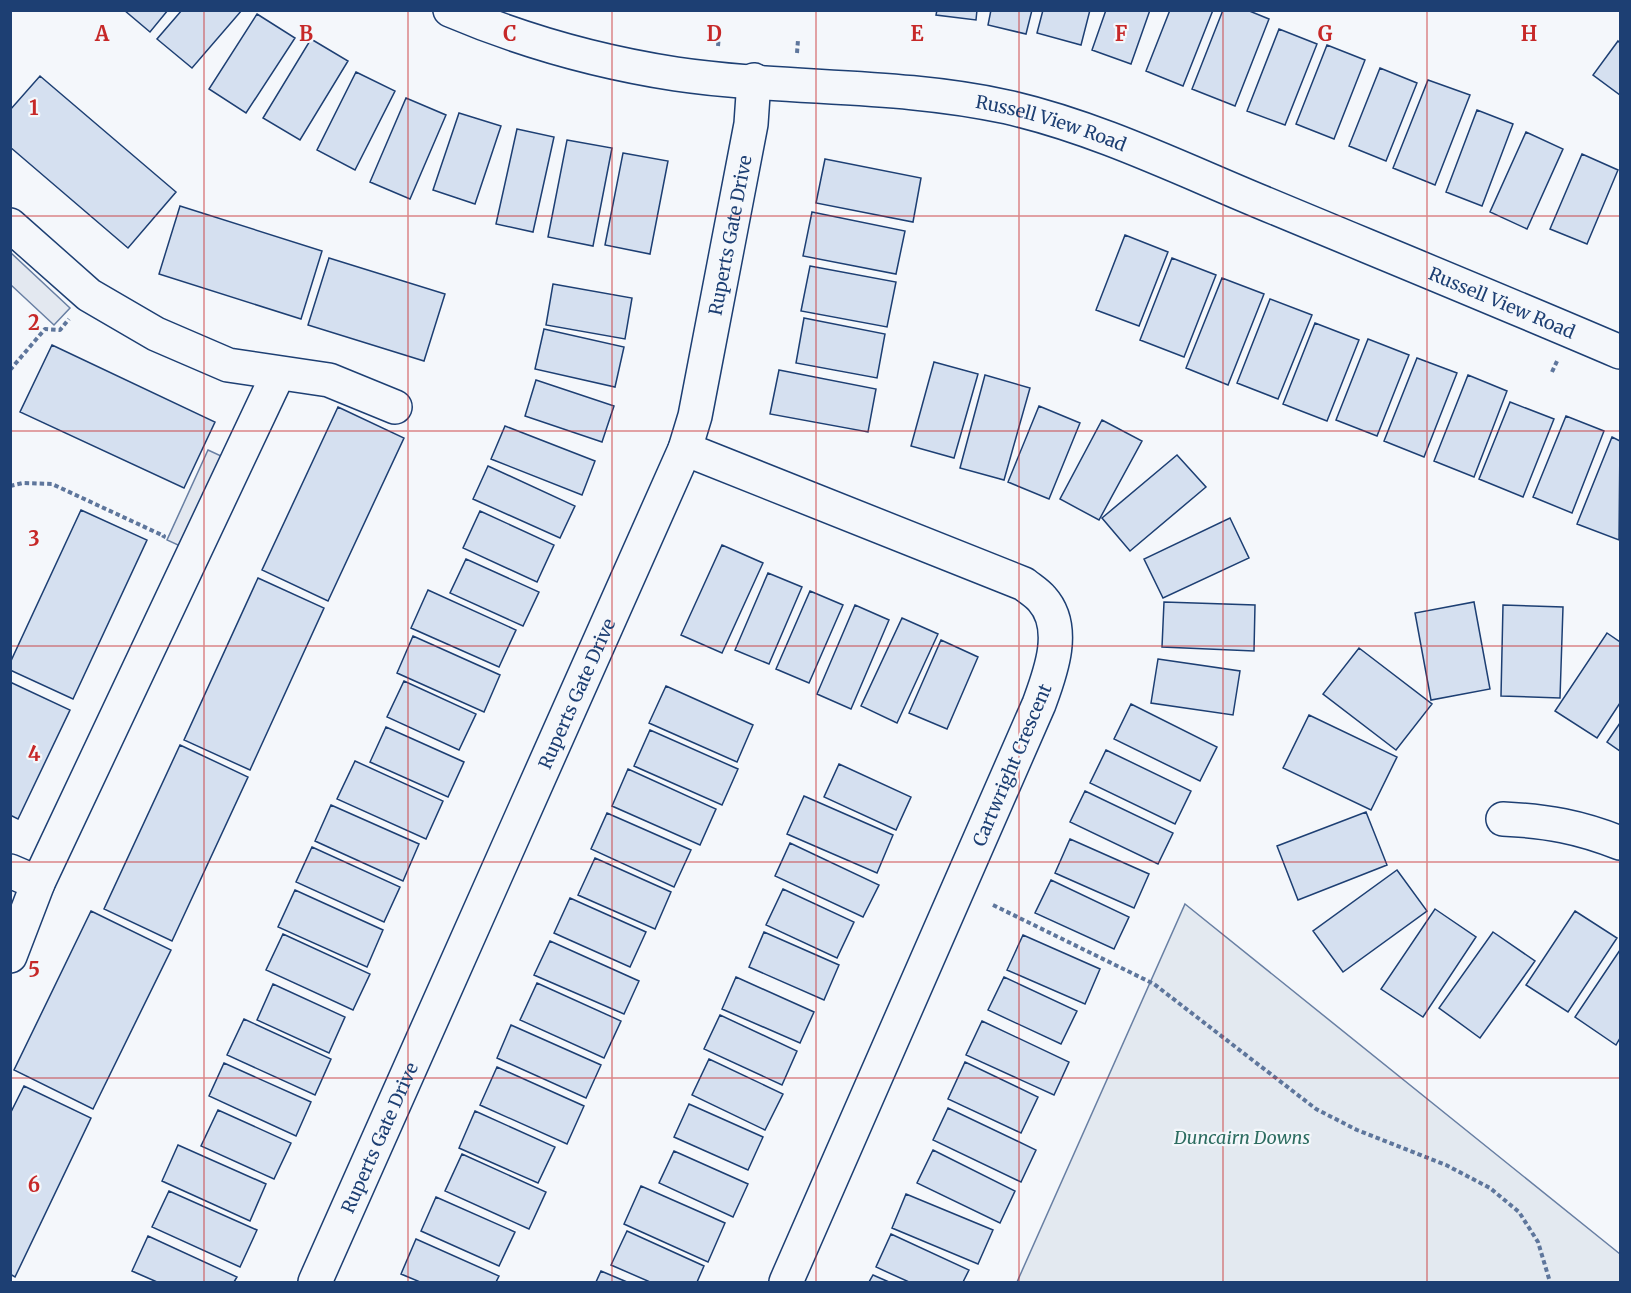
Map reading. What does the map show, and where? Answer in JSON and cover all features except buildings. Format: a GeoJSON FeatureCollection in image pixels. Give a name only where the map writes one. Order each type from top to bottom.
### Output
{"type":"FeatureCollection","features":[{"type":"Feature","properties":{"kind":"street","name":"Russell View Road"},"geometry":{"type":"LineString","coordinates":[[450,10],[506,33],[591,57],[677,74],[933,95],[1008,107],[1086,131],[1615,340]]}},
{"type":"Feature","properties":{"kind":"street","name":"Ruperts Gate Drive"},"geometry":{"type":"LineString","coordinates":[[315,1282],[685,449],[694,416],[751,124],[754,80]]}},
{"type":"Feature","properties":{"kind":"street"},"geometry":{"type":"LineString","coordinates":[[10,225],[89,295],[156,334],[228,365],[329,380],[395,407]]}},
{"type":"Feature","properties":{"kind":"street"},"geometry":{"type":"LineString","coordinates":[[10,956],[24,877],[192,558],[278,374]]}},
{"type":"Feature","properties":{"kind":"street","name":"Cartwright Crescent"},"geometry":{"type":"LineString","coordinates":[[685,449],[1024,584],[1044,600],[1054,622],[1055,651],[1039,704],[786,1282]]}},
{"type":"Feature","properties":{"kind":"street"},"geometry":{"type":"LineString","coordinates":[[1503,819],[1540,821],[1581,828],[1620,843]]}},
{"type":"Feature","properties":{"kind":"path"},"geometry":{"type":"LineString","coordinates":[[10,370],[45,329],[60,330],[89,295]]}},
{"type":"Feature","properties":{"kind":"path"},"geometry":{"type":"LineString","coordinates":[[10,486],[23,483],[52,484],[164,536],[160,543],[192,558]]}},
{"type":"Feature","properties":{"kind":"path"},"geometry":{"type":"LineString","coordinates":[[993,905],[1154,984],[1316,1109],[1357,1130],[1446,1165],[1490,1188],[1519,1212],[1538,1242],[1550,1282]]}},
{"type":"Feature","properties":{"kind":"green space","name":"Duncairn Downs"},"geometry":{"type":"Polygon","coordinates":[[[1185,904],[1620,1254],[1620,1282],[1017,1282],[1185,904]]]}},
{"type":"Feature","properties":{"kind":"shaded area"},"geometry":{"type":"Polygon","coordinates":[[[10,252],[70,308],[54,325],[11,285],[10,252]]]}},
{"type":"Feature","properties":{"kind":"shaded area"},"geometry":{"type":"Polygon","coordinates":[[[208,450],[232,461],[191,551],[167,540],[208,450]]]}}]}
